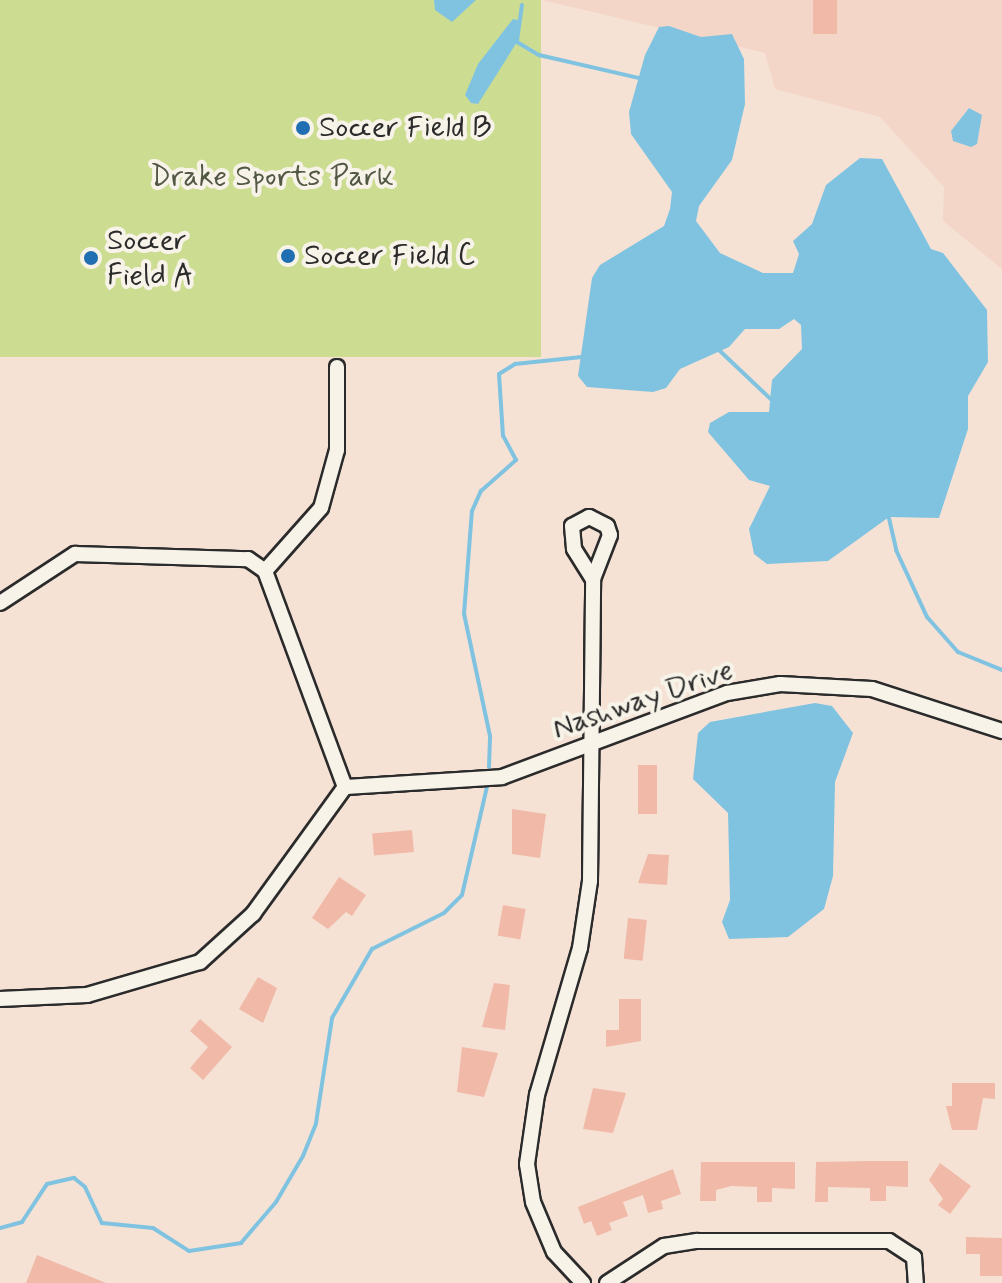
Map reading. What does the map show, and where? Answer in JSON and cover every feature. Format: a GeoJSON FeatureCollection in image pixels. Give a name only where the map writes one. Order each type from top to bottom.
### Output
{"type":"FeatureCollection","features":[{"type":"Feature","properties":{"kind":"street"},"geometry":{"type":"LineString","coordinates":[[265,571],[321,508],[337,450],[337,367]]}},
{"type":"Feature","properties":{"kind":"street"},"geometry":{"type":"LineString","coordinates":[[0,603],[75,554],[219,553],[248,559],[265,571],[345,787],[253,914],[200,962],[87,995],[0,999]]}},
{"type":"Feature","properties":{"kind":"street"},"geometry":{"type":"LineString","coordinates":[[583,1283],[554,1252],[533,1202],[527,1164],[537,1095],[580,948],[590,881],[593,579]]}},
{"type":"Feature","properties":{"kind":"street","name":"Nashway Drive"},"geometry":{"type":"LineString","coordinates":[[345,787],[502,777],[727,693],[780,684],[872,689],[1002,731]]}},
{"type":"Feature","properties":{"kind":"street"},"geometry":{"type":"LineString","coordinates":[[607,1283],[664,1246],[697,1241],[904,1246],[914,1257],[916,1283]]}},
{"type":"Feature","properties":{"kind":"shaded area"},"geometry":{"type":"Polygon","coordinates":[[[542,0],[1002,0],[1002,269],[943,221],[944,187],[880,117],[775,89],[765,53],[542,0]]]}},
{"type":"Feature","properties":{"kind":"green space","name":"Drake Sports Park"},"geometry":{"type":"Polygon","coordinates":[[[0,0],[541,0],[541,357],[0,357],[0,0]]]}},
{"type":"Feature","properties":{"kind":"water"},"geometry":{"type":"Polygon","coordinates":[[[434,0],[476,0],[452,22],[435,10],[434,0]]]}},
{"type":"Feature","properties":{"kind":"water"},"geometry":{"type":"Polygon","coordinates":[[[513,19],[518,20],[517,42],[478,104],[471,103],[465,95],[478,64],[513,19]]]}},
{"type":"Feature","properties":{"kind":"water"},"geometry":{"type":"Polygon","coordinates":[[[669,26],[701,37],[732,34],[744,59],[745,104],[732,160],[699,206],[696,221],[720,253],[763,273],[793,273],[799,254],[793,241],[812,224],[826,185],[860,158],[882,159],[931,249],[943,253],[987,310],[988,362],[968,396],[968,429],[939,518],[889,517],[828,561],[767,564],[754,554],[749,529],[770,486],[749,480],[708,432],[710,423],[729,412],[769,412],[772,380],[802,349],[801,325],[794,319],[779,329],[745,329],[729,347],[680,369],[666,388],[653,392],[587,387],[578,376],[592,278],[600,265],[664,226],[670,209],[672,192],[631,134],[629,112],[645,55],[659,27],[669,26]]]}},
{"type":"Feature","properties":{"kind":"water"},"geometry":{"type":"Polygon","coordinates":[[[969,108],[982,115],[977,144],[971,147],[953,141],[951,131],[969,108]]]}},
{"type":"Feature","properties":{"kind":"water"},"geometry":{"type":"Polygon","coordinates":[[[815,703],[832,706],[853,733],[835,782],[833,876],[824,909],[788,937],[729,939],[722,922],[730,900],[728,813],[693,779],[698,733],[710,722],[815,703]]]}},
{"type":"Feature","properties":{"kind":"building"},"geometry":{"type":"Polygon","coordinates":[[[813,0],[837,0],[837,34],[813,34],[813,0]]]}},
{"type":"Feature","properties":{"kind":"building"},"geometry":{"type":"Polygon","coordinates":[[[638,765],[657,765],[657,814],[638,814],[638,765]]]}},
{"type":"Feature","properties":{"kind":"building"},"geometry":{"type":"Polygon","coordinates":[[[512,809],[546,814],[540,858],[512,854],[512,809]]]}},
{"type":"Feature","properties":{"kind":"building"},"geometry":{"type":"Polygon","coordinates":[[[412,830],[414,852],[374,855],[372,833],[412,830]]]}},
{"type":"Feature","properties":{"kind":"building"},"geometry":{"type":"Polygon","coordinates":[[[648,854],[669,855],[667,885],[638,883],[648,854]]]}},
{"type":"Feature","properties":{"kind":"building"},"geometry":{"type":"Polygon","coordinates":[[[339,877],[366,895],[352,916],[346,912],[328,929],[312,918],[339,877]]]}},
{"type":"Feature","properties":{"kind":"building"},"geometry":{"type":"Polygon","coordinates":[[[503,905],[526,909],[520,940],[498,936],[503,905]]]}},
{"type":"Feature","properties":{"kind":"building"},"geometry":{"type":"Polygon","coordinates":[[[628,918],[647,920],[643,961],[624,959],[628,918]]]}},
{"type":"Feature","properties":{"kind":"building"},"geometry":{"type":"Polygon","coordinates":[[[258,977],[277,988],[263,1023],[239,1009],[258,977]]]}},
{"type":"Feature","properties":{"kind":"building"},"geometry":{"type":"Polygon","coordinates":[[[494,983],[510,985],[505,1030],[482,1027],[494,983]]]}},
{"type":"Feature","properties":{"kind":"building"},"geometry":{"type":"Polygon","coordinates":[[[619,999],[641,999],[641,1041],[606,1047],[606,1030],[619,1030],[619,999]]]}},
{"type":"Feature","properties":{"kind":"building"},"geometry":{"type":"Polygon","coordinates":[[[200,1019],[232,1047],[203,1080],[190,1068],[208,1047],[190,1031],[200,1019]]]}},
{"type":"Feature","properties":{"kind":"building"},"geometry":{"type":"Polygon","coordinates":[[[462,1047],[498,1053],[484,1097],[457,1092],[462,1047]]]}},
{"type":"Feature","properties":{"kind":"building"},"geometry":{"type":"Polygon","coordinates":[[[952,1083],[995,1083],[995,1099],[983,1098],[977,1130],[952,1130],[946,1106],[952,1106],[952,1083]]]}},
{"type":"Feature","properties":{"kind":"building"},"geometry":{"type":"Polygon","coordinates":[[[593,1088],[626,1093],[613,1133],[583,1129],[593,1088]]]}},
{"type":"Feature","properties":{"kind":"building"},"geometry":{"type":"Polygon","coordinates":[[[908,1161],[908,1187],[886,1186],[886,1201],[870,1201],[870,1188],[828,1187],[828,1202],[815,1202],[816,1162],[908,1161]]]}},
{"type":"Feature","properties":{"kind":"building"},"geometry":{"type":"Polygon","coordinates":[[[701,1162],[795,1162],[795,1189],[772,1188],[772,1202],[757,1202],[757,1187],[731,1186],[716,1190],[716,1201],[700,1201],[701,1162]]]}},
{"type":"Feature","properties":{"kind":"building"},"geometry":{"type":"Polygon","coordinates":[[[940,1163],[971,1186],[950,1214],[938,1205],[943,1199],[929,1180],[940,1163]]]}},
{"type":"Feature","properties":{"kind":"building"},"geometry":{"type":"Polygon","coordinates":[[[673,1169],[681,1194],[661,1201],[663,1209],[648,1213],[643,1195],[623,1202],[628,1216],[609,1223],[612,1230],[597,1236],[591,1221],[584,1224],[578,1207],[673,1169]]]}},
{"type":"Feature","properties":{"kind":"building"},"geometry":{"type":"Polygon","coordinates":[[[966,1237],[1002,1238],[1002,1276],[980,1276],[980,1254],[966,1254],[966,1237]]]}},
{"type":"Feature","properties":{"kind":"building"},"geometry":{"type":"Polygon","coordinates":[[[37,1255],[106,1283],[26,1283],[37,1255]]]}},
{"type":"Feature","properties":{"kind":"waterway"},"geometry":{"type":"LineString","coordinates":[[522,5],[517,42],[539,55],[639,78]]}},
{"type":"Feature","properties":{"kind":"waterway"},"geometry":{"type":"LineString","coordinates":[[720,351],[777,405]]}},
{"type":"Feature","properties":{"kind":"waterway"},"geometry":{"type":"LineString","coordinates":[[489,767],[490,736],[464,614],[472,511],[481,491],[516,460],[503,436],[499,374],[515,364],[582,357]]}},
{"type":"Feature","properties":{"kind":"waterway"},"geometry":{"type":"LineString","coordinates":[[888,514],[896,550],[927,617],[958,652],[1002,670]]}},
{"type":"Feature","properties":{"kind":"waterway"},"geometry":{"type":"LineString","coordinates":[[0,1228],[22,1222],[47,1184],[74,1178],[85,1187],[102,1223],[153,1228],[189,1251],[241,1243],[276,1202],[303,1156],[316,1123],[332,1018],[372,949],[444,913],[462,895],[487,787]]}},
{"type":"Feature","properties":{"kind":"place","name":"Soccer Field B"},"geometry":{"type":"Point","coordinates":[303,128]}},
{"type":"Feature","properties":{"kind":"place","name":"Soccer Field C"},"geometry":{"type":"Point","coordinates":[288,256]}},
{"type":"Feature","properties":{"kind":"place","name":"Soccer Field A"},"geometry":{"type":"Point","coordinates":[91,258]}}]}
